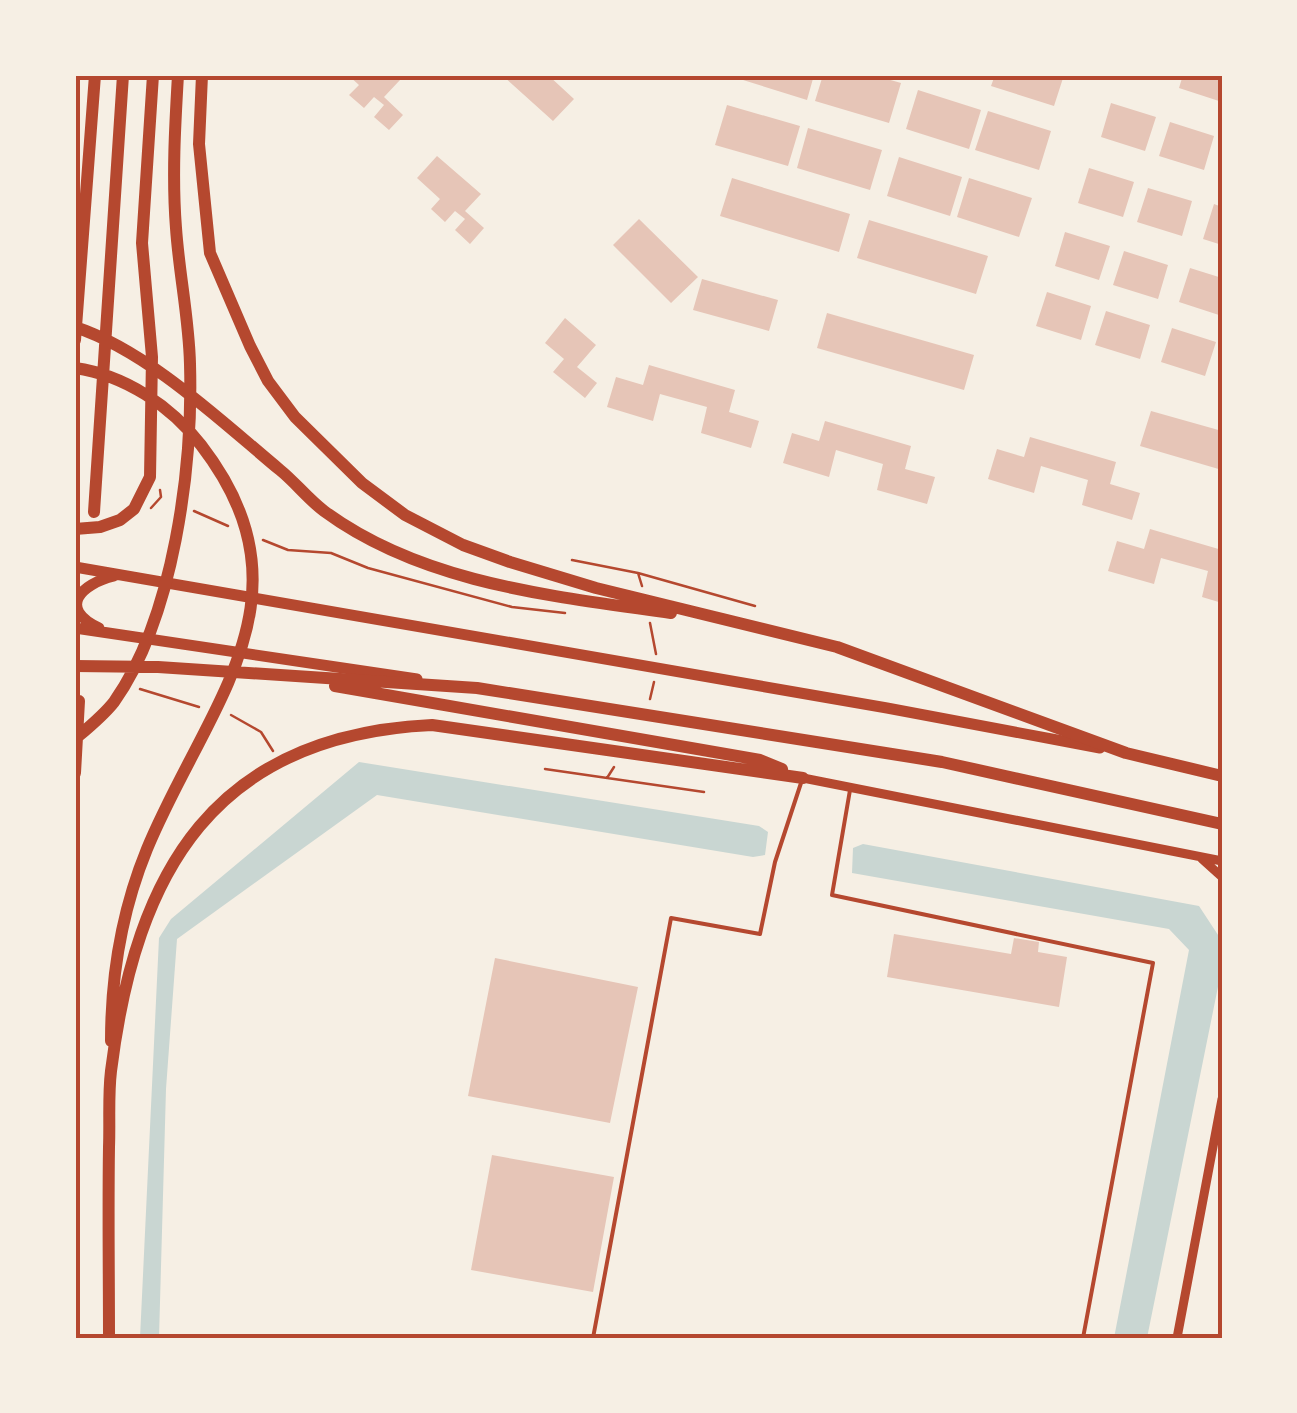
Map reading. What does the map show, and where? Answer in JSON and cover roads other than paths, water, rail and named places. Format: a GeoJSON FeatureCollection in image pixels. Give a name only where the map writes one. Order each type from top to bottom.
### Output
{"type":"FeatureCollection","features":[{"type":"Feature","properties":{"kind":"highway"},"geometry":{"type":"LineString","coordinates":[[75,340],[95,75]]}},
{"type":"Feature","properties":{"kind":"highway"},"geometry":{"type":"LineString","coordinates":[[94,512],[124,75]]}},
{"type":"Feature","properties":{"kind":"highway"},"geometry":{"type":"LineString","coordinates":[[75,529],[120,520],[134,510],[150,477],[152,357],[142,243],[154,75]]}},
{"type":"Feature","properties":{"kind":"highway"},"geometry":{"type":"LineString","coordinates":[[75,739],[112,705],[126,682],[168,577],[179,520],[190,364],[176,224],[174,142],[178,75]]}},
{"type":"Feature","properties":{"kind":"highway"},"geometry":{"type":"LineString","coordinates":[[202,75],[200,144],[210,253],[250,346],[279,398],[362,483],[406,515],[463,545],[596,588],[758,626],[873,659],[1126,753],[1222,776]]}},
{"type":"Feature","properties":{"kind":"highway"},"geometry":{"type":"LineString","coordinates":[[75,327],[133,354],[280,469],[323,510],[368,538],[432,566],[538,594],[758,626]]}},
{"type":"Feature","properties":{"kind":"highway"},"geometry":{"type":"LineString","coordinates":[[75,368],[135,388],[164,406],[192,433],[214,462],[243,520],[251,556],[253,602],[241,654],[146,852],[126,908],[111,1006],[109,1338]]}},
{"type":"Feature","properties":{"kind":"highway"},"geometry":{"type":"LineString","coordinates":[[75,666],[158,667],[477,688],[942,762],[1222,824]]}},
{"type":"Feature","properties":{"kind":"highway"},"geometry":{"type":"LineString","coordinates":[[272,675],[760,760],[803,778]]}},
{"type":"Feature","properties":{"kind":"highway"},"geometry":{"type":"LineString","coordinates":[[75,773],[79,701]]}},
{"type":"Feature","properties":{"kind":"highway"},"geometry":{"type":"LineString","coordinates":[[111,1072],[129,976],[146,918],[175,859],[193,832],[236,789],[266,768],[316,744],[381,728],[432,725],[803,778]]}},
{"type":"Feature","properties":{"kind":"main road"},"geometry":{"type":"LineString","coordinates":[[75,567],[1126,753]]}},
{"type":"Feature","properties":{"kind":"main road"},"geometry":{"type":"LineString","coordinates":[[108,633],[91,625],[80,614],[75,601],[85,588],[118,575]]}},
{"type":"Feature","properties":{"kind":"main road"},"geometry":{"type":"LineString","coordinates":[[75,628],[477,688]]}},
{"type":"Feature","properties":{"kind":"street"},"geometry":{"type":"LineString","coordinates":[[803,778],[1222,860]]}},
{"type":"Feature","properties":{"kind":"street"},"geometry":{"type":"LineString","coordinates":[[1200,857],[1222,876]]}},
{"type":"Feature","properties":{"kind":"street"},"geometry":{"type":"LineString","coordinates":[[1177,1338],[1222,1099]]}},
{"type":"Feature","properties":{"kind":"lane"},"geometry":{"type":"LineString","coordinates":[[593,1338],[671,918],[760,934],[775,862],[803,778]]}},
{"type":"Feature","properties":{"kind":"lane"},"geometry":{"type":"LineString","coordinates":[[850,787],[832,894],[1153,963],[1083,1338]]}}]}
